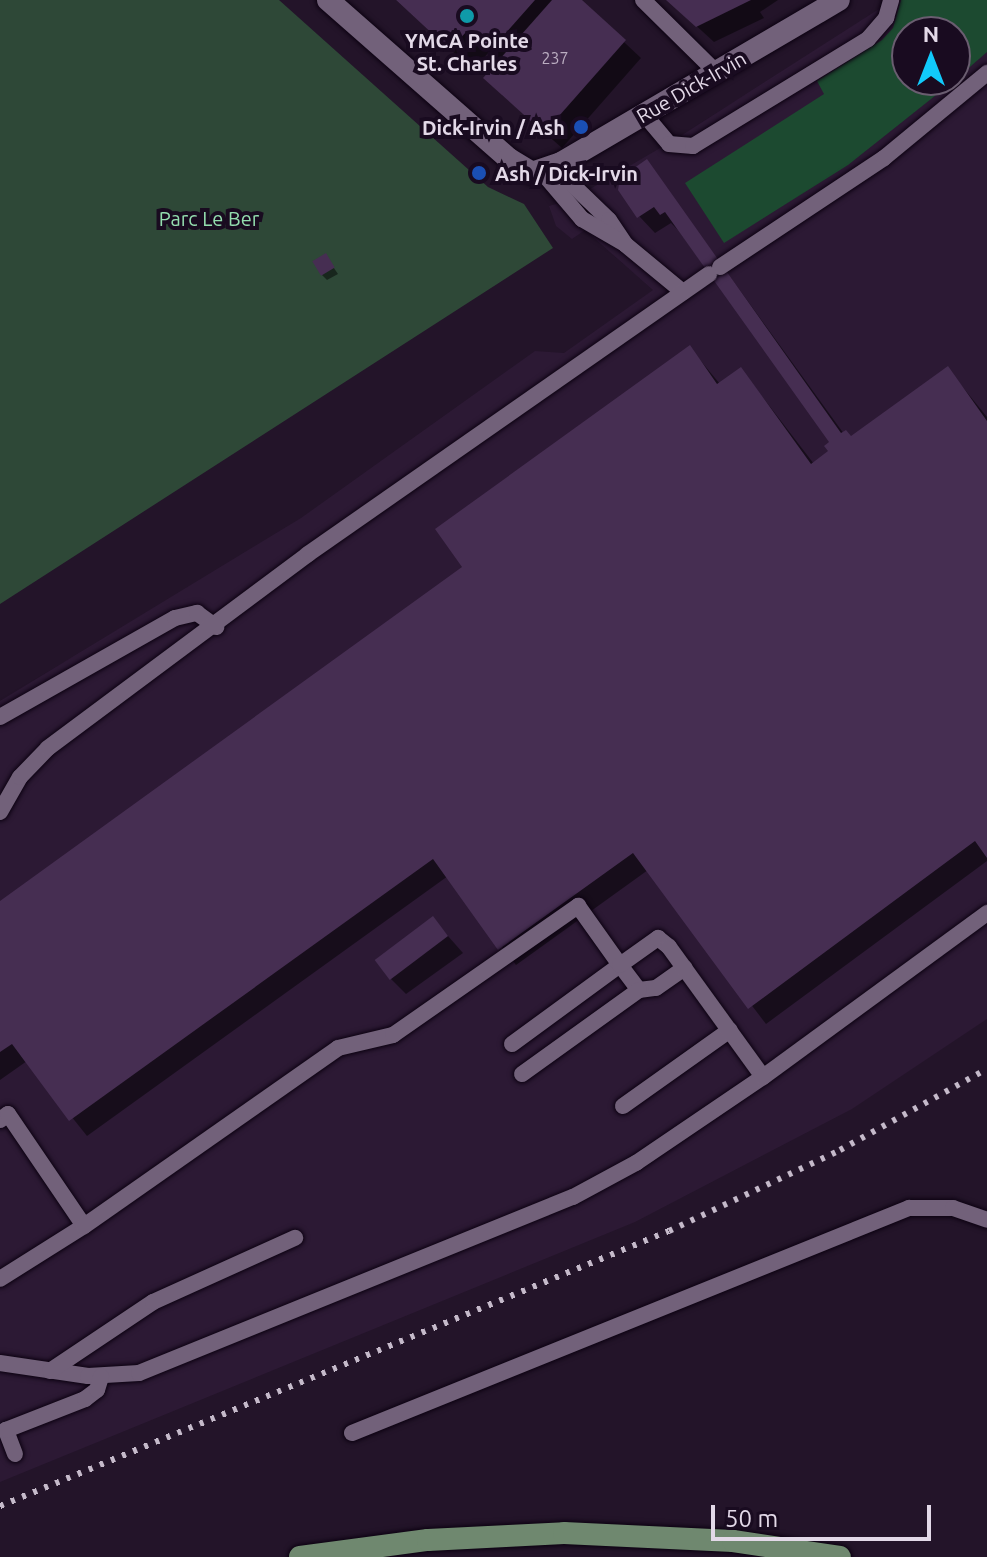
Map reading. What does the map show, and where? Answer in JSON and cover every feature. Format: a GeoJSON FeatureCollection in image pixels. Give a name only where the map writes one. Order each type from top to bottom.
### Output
{"type":"FeatureCollection","features":[{"type":"Feature","properties":{"kind":"main road"},"geometry":{"type":"LineString","coordinates":[[300,1557],[428,1540],[564,1533],[733,1541],[840,1557]]}},
{"type":"Feature","properties":{"kind":"street"},"geometry":{"type":"LineString","coordinates":[[328,0],[509,159],[524,170],[548,170]]}},
{"type":"Feature","properties":{"kind":"street","name":"Rue Dick-Irvin"},"geometry":{"type":"LineString","coordinates":[[548,170],[839,0]]}},
{"type":"Feature","properties":{"kind":"lane"},"geometry":{"type":"LineString","coordinates":[[643,0],[716,72]]}},
{"type":"Feature","properties":{"kind":"lane"},"geometry":{"type":"LineString","coordinates":[[644,114],[669,144],[693,146],[868,39],[886,18],[891,0]]}},
{"type":"Feature","properties":{"kind":"lane"},"geometry":{"type":"LineString","coordinates":[[0,812],[20,777],[48,748],[216,627],[308,554],[714,270],[884,158],[987,73]]}},
{"type":"Feature","properties":{"kind":"lane"},"geometry":{"type":"LineString","coordinates":[[548,170],[590,226],[626,245],[683,292]]}},
{"type":"Feature","properties":{"kind":"lane"},"geometry":{"type":"LineString","coordinates":[[0,717],[175,618],[204,614],[216,627]]}},
{"type":"Feature","properties":{"kind":"lane"},"geometry":{"type":"LineString","coordinates":[[0,1279],[84,1226],[338,1048],[393,1035],[578,906],[639,990]]}},
{"type":"Feature","properties":{"kind":"lane"},"geometry":{"type":"LineString","coordinates":[[0,1363],[101,1377],[156,1368],[573,1197],[636,1163],[763,1077],[987,913]]}},
{"type":"Feature","properties":{"kind":"lane"},"geometry":{"type":"LineString","coordinates":[[512,1044],[658,938],[685,968],[763,1077]]}},
{"type":"Feature","properties":{"kind":"lane"},"geometry":{"type":"LineString","coordinates":[[522,1074],[639,990],[656,988],[685,968]]}},
{"type":"Feature","properties":{"kind":"lane"},"geometry":{"type":"LineString","coordinates":[[623,1106],[730,1030]]}},
{"type":"Feature","properties":{"kind":"lane"},"geometry":{"type":"LineString","coordinates":[[0,1120],[8,1114],[84,1226]]}},
{"type":"Feature","properties":{"kind":"lane"},"geometry":{"type":"LineString","coordinates":[[352,1433],[909,1208],[953,1208],[987,1220]]}},
{"type":"Feature","properties":{"kind":"lane"},"geometry":{"type":"LineString","coordinates":[[50,1371],[153,1302],[295,1238]]}},
{"type":"Feature","properties":{"kind":"lane"},"geometry":{"type":"LineString","coordinates":[[15,1454],[6,1430],[85,1399],[97,1390],[101,1377]]}},
{"type":"Feature","properties":{"kind":"shaded area"},"geometry":{"type":"Polygon","coordinates":[[[893,0],[949,0],[962,16],[891,16],[891,96],[971,96],[971,27],[987,47],[987,1019],[852,1109],[635,1222],[0,1482],[0,701],[301,518],[535,351],[564,353],[653,290],[585,230],[572,239],[556,226],[549,206],[573,199],[679,137],[893,0]]]}},
{"type":"Feature","properties":{"kind":"green space","name":"Parc Le Ber"},"geometry":{"type":"Polygon","coordinates":[[[0,0],[279,0],[488,187],[524,204],[553,248],[0,604],[0,0]]]}},
{"type":"Feature","properties":{"kind":"green space"},"geometry":{"type":"Polygon","coordinates":[[[901,0],[987,0],[987,52],[971,66],[971,16],[896,16],[901,0]]]}},
{"type":"Feature","properties":{"kind":"green space"},"geometry":{"type":"Polygon","coordinates":[[[891,30],[891,96],[935,96],[848,165],[724,243],[685,183],[824,94],[817,81],[882,40],[891,30]]]}},
{"type":"Feature","properties":{"kind":"building","name":"YMCA Pointe St. Charles"},"geometry":{"type":"Polygon","coordinates":[[[396,0],[535,0],[490,51],[466,32],[450,50],[396,0]]]}},
{"type":"Feature","properties":{"kind":"building"},"geometry":{"type":"Polygon","coordinates":[[[552,0],[582,0],[626,40],[544,133],[483,78],[552,0]]]}},
{"type":"Feature","properties":{"kind":"building"},"geometry":{"type":"Polygon","coordinates":[[[666,0],[751,0],[696,27],[666,0]]]}},
{"type":"Feature","properties":{"kind":"building"},"geometry":{"type":"Polygon","coordinates":[[[647,159],[841,433],[846,430],[851,436],[948,366],[987,421],[987,858],[975,841],[748,1009],[633,853],[498,950],[433,859],[69,1121],[12,1044],[0,1052],[0,901],[462,567],[435,529],[690,345],[717,384],[741,367],[811,464],[828,451],[824,446],[829,442],[665,212],[660,215],[654,207],[637,218],[618,190],[620,178],[647,159]]]}},
{"type":"Feature","properties":{"kind":"building"},"geometry":{"type":"Polygon","coordinates":[[[326,253],[335,268],[321,276],[312,261],[326,253]]]}},
{"type":"Feature","properties":{"kind":"building"},"geometry":{"type":"Polygon","coordinates":[[[433,916],[448,936],[390,980],[375,960],[433,916]]]}},
{"type":"Feature","properties":{"kind":"railway"},"geometry":{"type":"LineString","coordinates":[[0,1506],[669,1231],[840,1150],[987,1069]]}},
{"type":"Feature","properties":{"kind":"place","name":"YMCA Pointe St. Charles"},"geometry":{"type":"Point","coordinates":[467,16]}},
{"type":"Feature","properties":{"kind":"place","name":"Dick-Irvin / Ash"},"geometry":{"type":"Point","coordinates":[581,127]}},
{"type":"Feature","properties":{"kind":"place","name":"Ash / Dick-Irvin"},"geometry":{"type":"Point","coordinates":[479,173]}}]}
